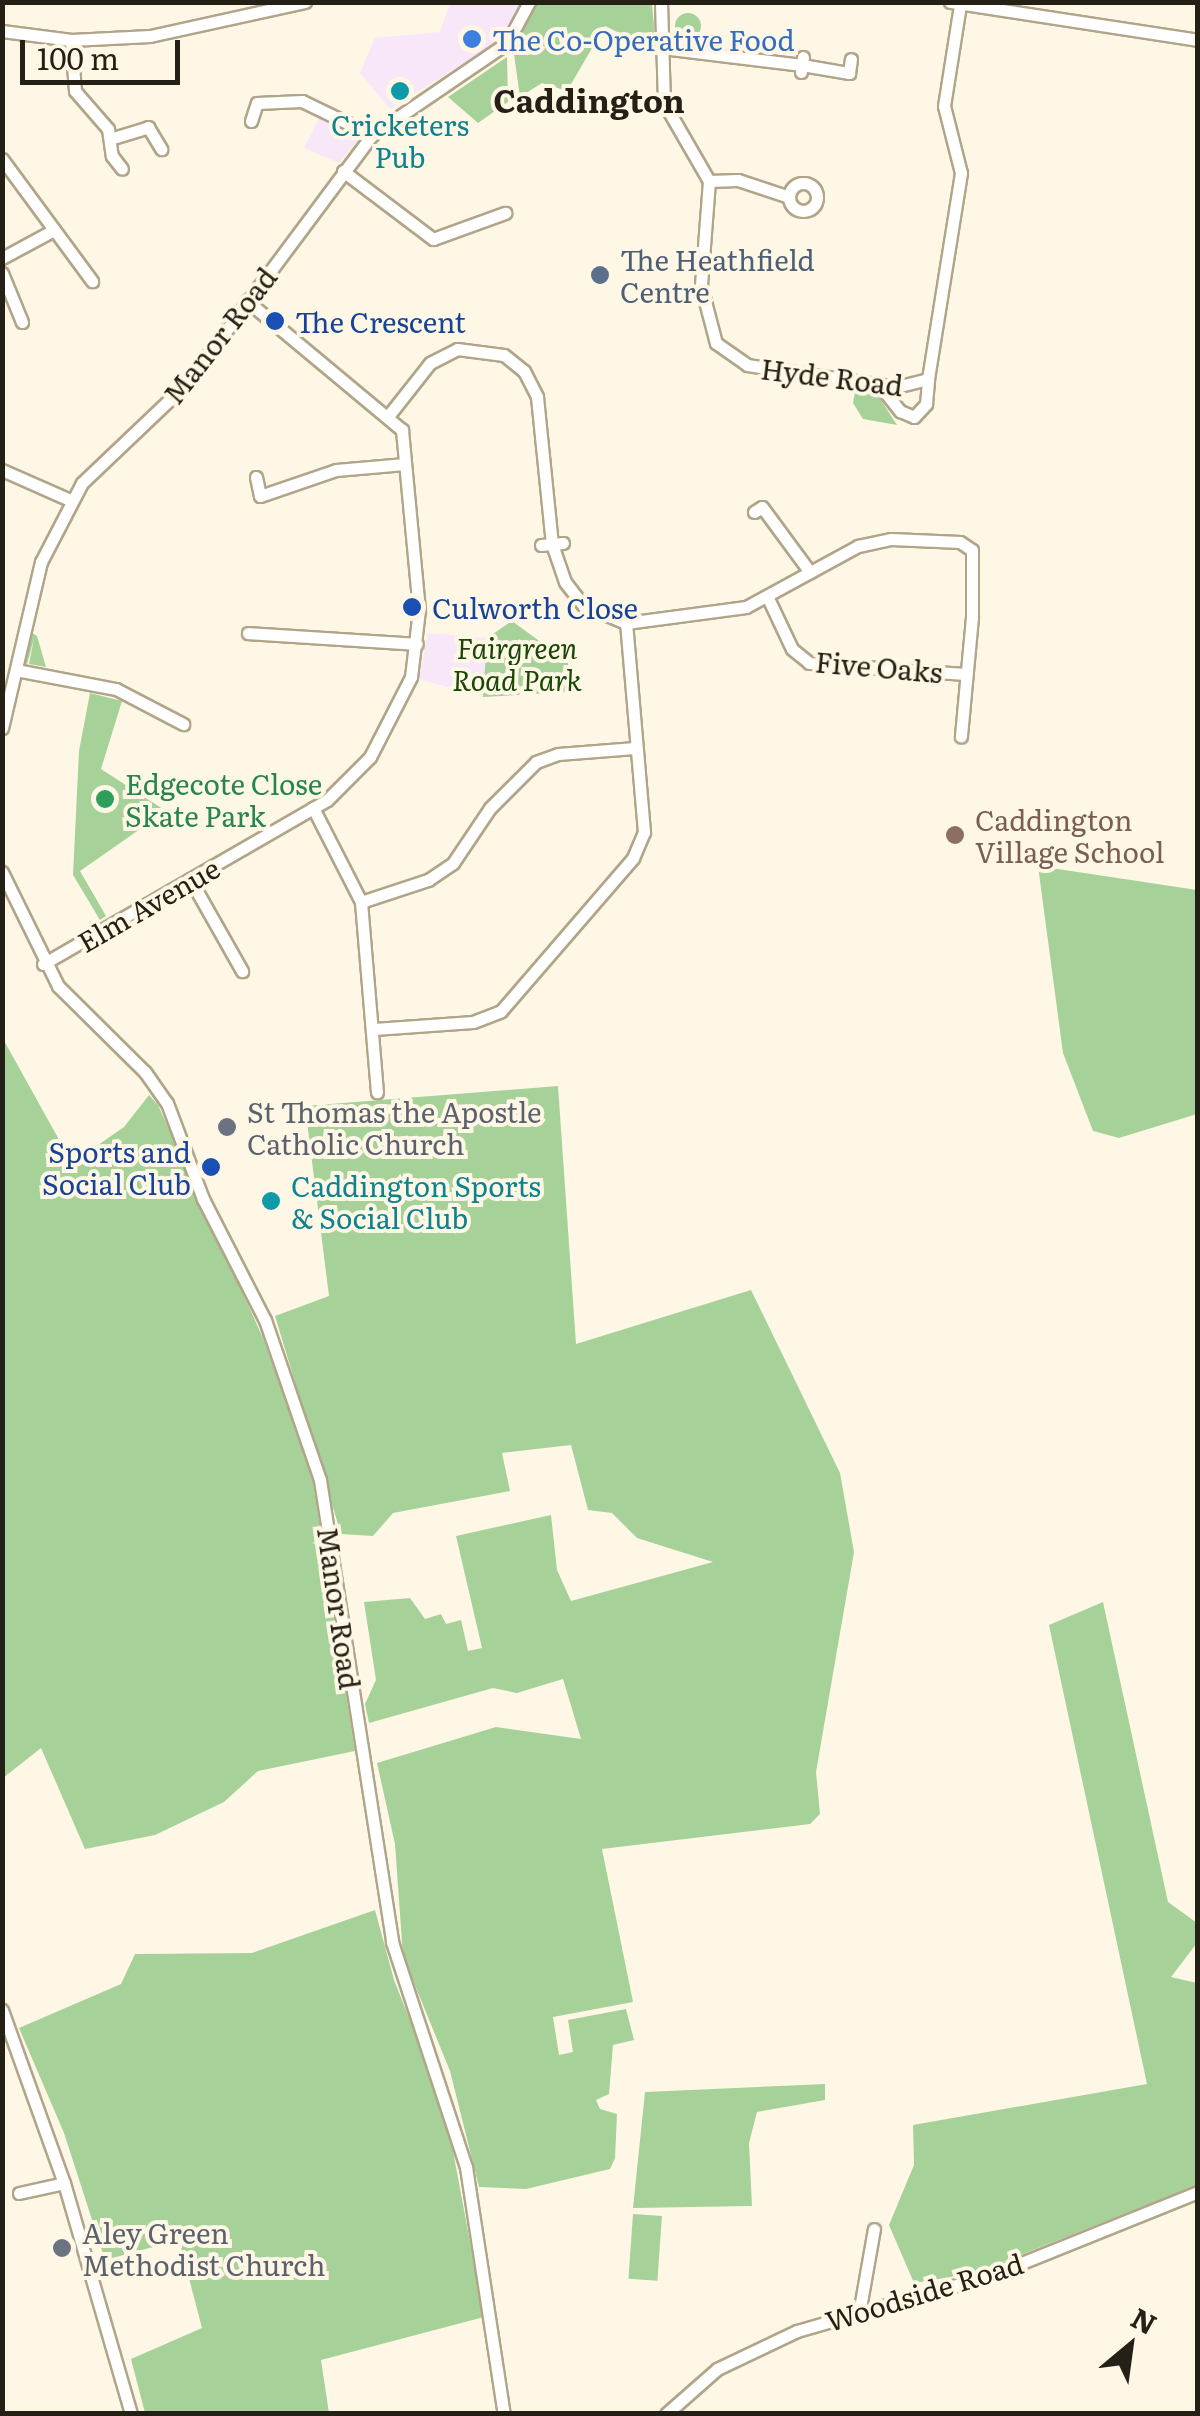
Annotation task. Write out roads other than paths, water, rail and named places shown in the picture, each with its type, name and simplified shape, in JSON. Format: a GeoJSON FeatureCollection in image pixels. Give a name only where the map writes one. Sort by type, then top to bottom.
{"type":"FeatureCollection","features":[{"type":"Feature","properties":{"kind":"street"},"geometry":{"type":"LineString","coordinates":[[2,32],[71,40],[198,30],[305,2]]}},
{"type":"Feature","properties":{"kind":"street","name":"Manor Road"},"geometry":{"type":"LineString","coordinates":[[2,728],[41,562],[70,500],[107,453],[187,383],[372,135],[507,43],[529,2]]}},
{"type":"Feature","properties":{"kind":"street"},"geometry":{"type":"LineString","coordinates":[[661,2],[664,103],[709,181],[738,180],[789,197]]}},
{"type":"Feature","properties":{"kind":"street"},"geometry":{"type":"LineString","coordinates":[[955,4],[1198,40]]}},
{"type":"Feature","properties":{"kind":"street","name":"Hyde Road"},"geometry":{"type":"LineString","coordinates":[[709,181],[701,286],[721,350],[747,365],[917,386],[928,379],[961,173],[944,106],[955,4]]}},
{"type":"Feature","properties":{"kind":"street"},"geometry":{"type":"LineString","coordinates":[[71,40],[75,92],[113,138]]}},
{"type":"Feature","properties":{"kind":"street"},"geometry":{"type":"LineString","coordinates":[[662,48],[849,72]]}},
{"type":"Feature","properties":{"kind":"street"},"geometry":{"type":"LineString","coordinates":[[252,122],[257,104],[302,101],[372,135]]}},
{"type":"Feature","properties":{"kind":"street"},"geometry":{"type":"LineString","coordinates":[[113,138],[148,127],[161,150]]}},
{"type":"Feature","properties":{"kind":"street"},"geometry":{"type":"LineString","coordinates":[[113,138],[106,159],[122,169]]}},
{"type":"Feature","properties":{"kind":"street"},"geometry":{"type":"LineString","coordinates":[[2,159],[92,281]]}},
{"type":"Feature","properties":{"kind":"street"},"geometry":{"type":"LineString","coordinates":[[343,171],[424,236],[447,239],[505,213]]}},
{"type":"Feature","properties":{"kind":"street"},"geometry":{"type":"LineString","coordinates":[[475,210],[482,224]]}},
{"type":"Feature","properties":{"kind":"street"},"geometry":{"type":"LineString","coordinates":[[2,258],[52,231]]}},
{"type":"Feature","properties":{"kind":"street"},"geometry":{"type":"LineString","coordinates":[[2,273],[22,322]]}},
{"type":"Feature","properties":{"kind":"street"},"geometry":{"type":"LineString","coordinates":[[247,302],[389,415],[430,363],[457,349],[504,355],[524,371],[537,397],[552,544],[564,582],[583,605],[626,624],[644,832],[633,858],[526,988],[501,1011],[473,1022],[374,1029]]}},
{"type":"Feature","properties":{"kind":"street"},"geometry":{"type":"LineString","coordinates":[[877,382],[900,411],[914,418],[926,404],[928,379]]}},
{"type":"Feature","properties":{"kind":"street","name":"Elm Avenue"},"geometry":{"type":"LineString","coordinates":[[44,964],[314,808],[356,774],[383,738],[404,698],[417,644],[402,430],[389,415]]}},
{"type":"Feature","properties":{"kind":"street"},"geometry":{"type":"LineString","coordinates":[[256,476],[260,496],[336,470],[405,464]]}},
{"type":"Feature","properties":{"kind":"street"},"geometry":{"type":"LineString","coordinates":[[2,470],[70,500]]}},
{"type":"Feature","properties":{"kind":"street"},"geometry":{"type":"LineString","coordinates":[[762,508],[810,572]]}},
{"type":"Feature","properties":{"kind":"street","name":"Five Oaks"},"geometry":{"type":"LineString","coordinates":[[626,624],[713,615],[768,598],[858,546],[890,539],[977,546],[961,736]]}},
{"type":"Feature","properties":{"kind":"street","name":"Five Oaks"},"geometry":{"type":"LineString","coordinates":[[768,598],[792,649],[809,663],[967,674]]}},
{"type":"Feature","properties":{"kind":"street"},"geometry":{"type":"LineString","coordinates":[[248,634],[417,644]]}},
{"type":"Feature","properties":{"kind":"street"},"geometry":{"type":"LineString","coordinates":[[16,670],[116,689],[182,724]]}},
{"type":"Feature","properties":{"kind":"street"},"geometry":{"type":"LineString","coordinates":[[361,902],[428,880],[452,863],[490,808],[536,762],[558,754],[635,748]]}},
{"type":"Feature","properties":{"kind":"street"},"geometry":{"type":"LineString","coordinates":[[314,808],[361,902],[376,1092]]}},
{"type":"Feature","properties":{"kind":"street","name":"Manor Road"},"geometry":{"type":"LineString","coordinates":[[2,872],[44,964],[76,1009],[145,1072],[166,1103],[204,1199],[265,1320],[320,1480],[392,1942],[466,2166],[504,2414]]}},
{"type":"Feature","properties":{"kind":"street"},"geometry":{"type":"LineString","coordinates":[[190,879],[242,971]]}},
{"type":"Feature","properties":{"kind":"street"},"geometry":{"type":"LineString","coordinates":[[2,2010],[64,2183],[131,2414]]}},
{"type":"Feature","properties":{"kind":"street"},"geometry":{"type":"LineString","coordinates":[[19,2194],[64,2183]]}},
{"type":"Feature","properties":{"kind":"street","name":"Woodside Road"},"geometry":{"type":"LineString","coordinates":[[666,2414],[718,2368],[860,2308],[994,2274],[1198,2192]]}},
{"type":"Feature","properties":{"kind":"street"},"geometry":{"type":"LineString","coordinates":[[860,2308],[874,2229]]}},
{"type":"Feature","properties":{"kind":"place","name":"The Co-Operative Food"},"geometry":{"type":"Point","coordinates":[472,39]}},
{"type":"Feature","properties":{"kind":"place","name":"Cricketers Pub"},"geometry":{"type":"Point","coordinates":[400,91]}},
{"type":"Feature","properties":{"kind":"place","name":"The Heathfield Centre"},"geometry":{"type":"Point","coordinates":[600,275]}},
{"type":"Feature","properties":{"kind":"place","name":"The Crescent"},"geometry":{"type":"Point","coordinates":[275,321]}},
{"type":"Feature","properties":{"kind":"place","name":"Culworth Close"},"geometry":{"type":"Point","coordinates":[412,607]}},
{"type":"Feature","properties":{"kind":"place","name":"Edgecote Close Skate Park"},"geometry":{"type":"Point","coordinates":[105,799]}},
{"type":"Feature","properties":{"kind":"place","name":"Caddington Village School"},"geometry":{"type":"Point","coordinates":[955,835]}},
{"type":"Feature","properties":{"kind":"place","name":"St Thomas the Apostle Catholic Church"},"geometry":{"type":"Point","coordinates":[227,1127]}},
{"type":"Feature","properties":{"kind":"place","name":"Sports and Social Club"},"geometry":{"type":"Point","coordinates":[211,1167]}},
{"type":"Feature","properties":{"kind":"place","name":"Caddington Sports & Social Club"},"geometry":{"type":"Point","coordinates":[271,1201]}},
{"type":"Feature","properties":{"kind":"place","name":"Aley Green Methodist Church"},"geometry":{"type":"Point","coordinates":[62,2248]}},
{"type":"Feature","properties":{"kind":"district","name":"Caddington"},"geometry":{"type":"Point","coordinates":[589,99]}},
{"type":"Feature","properties":{"kind":"park label","name":"Fairgreen Road Park"},"geometry":{"type":"Point","coordinates":[517,663]}}]}
